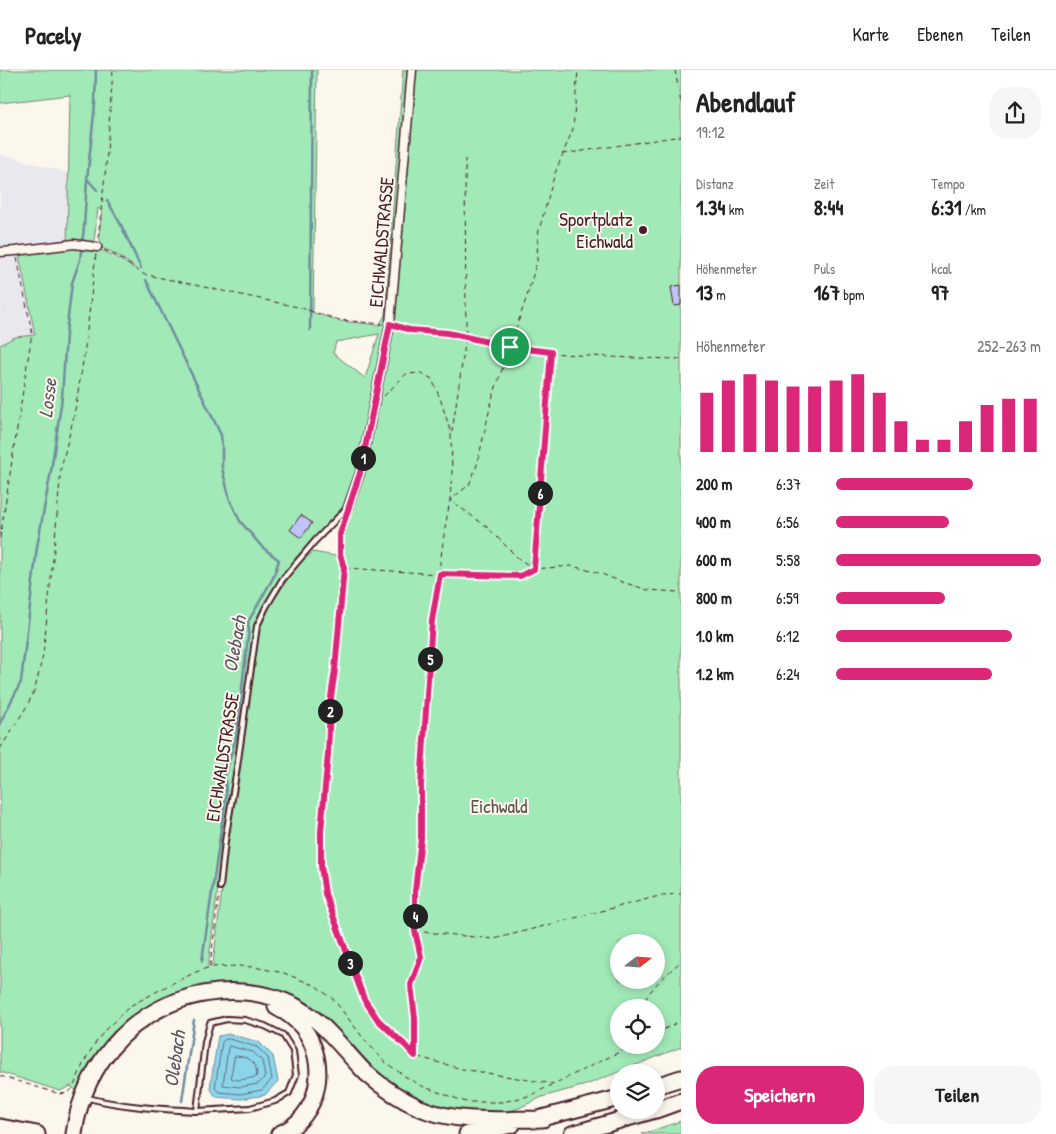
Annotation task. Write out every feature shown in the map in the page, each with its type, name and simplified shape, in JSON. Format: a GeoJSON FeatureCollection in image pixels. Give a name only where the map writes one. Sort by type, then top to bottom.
{"type":"FeatureCollection","features":[{"type":"Feature","properties":{"kind":"highway"},"geometry":{"type":"LineString","coordinates":[[74,1134],[82,1097],[93,1073],[108,1050],[127,1031],[149,1015],[173,1003],[199,995],[226,992],[266,995],[295,1006],[323,1026],[378,1083],[393,1094],[421,1108],[459,1118],[543,1119]]}},
{"type":"Feature","properties":{"kind":"highway"},"geometry":{"type":"LineString","coordinates":[[80,1134],[88,1098],[98,1076],[113,1054],[131,1035],[152,1020],[175,1008],[200,1001],[226,998],[252,1000],[277,1007],[303,1027],[314,1046],[317,1058],[318,1080],[312,1102],[300,1120],[279,1134]]}},
{"type":"Feature","properties":{"kind":"highway"},"geometry":{"type":"LineString","coordinates":[[665,1083],[681,1078]]}},
{"type":"Feature","properties":{"kind":"highway"},"geometry":{"type":"LineString","coordinates":[[467,1134],[543,1119],[610,1100]]}},
{"type":"Feature","properties":{"kind":"highway"},"geometry":{"type":"LineString","coordinates":[[665,1107],[681,1102]]}},
{"type":"Feature","properties":{"kind":"highway"},"geometry":{"type":"LineString","coordinates":[[572,1134],[624,1119]]}},
{"type":"Feature","properties":{"kind":"highway"},"geometry":{"type":"LineString","coordinates":[[0,1127],[37,1134]]}},
{"type":"Feature","properties":{"kind":"street","name":"EICHWALDSTRASSE"},"geometry":{"type":"LineString","coordinates":[[348,507],[360,473],[390,324],[412,70]]}},
{"type":"Feature","properties":{"kind":"street"},"geometry":{"type":"LineString","coordinates":[[0,252],[16,252],[74,244],[96,247]]}},
{"type":"Feature","properties":{"kind":"lane","name":"EICHWALDSTRASSE"},"geometry":{"type":"LineString","coordinates":[[220,887],[225,841],[258,626],[266,607],[282,580],[315,541],[348,507]]}},
{"type":"Feature","properties":{"kind":"lane"},"geometry":{"type":"LineString","coordinates":[[88,1098],[106,1103],[197,1111],[250,1108],[275,1101],[289,1093],[296,1075],[292,1051],[283,1035],[265,1026],[245,1020],[227,1019],[210,1023],[205,1042],[197,1111]]}},
{"type":"Feature","properties":{"kind":"path"},"geometry":{"type":"LineString","coordinates":[[0,749],[27,706],[35,689],[43,655],[56,539],[61,468],[74,416],[84,356],[106,166],[113,70]]}},
{"type":"Feature","properties":{"kind":"path"},"geometry":{"type":"LineString","coordinates":[[450,500],[469,485],[477,465],[492,399],[537,261],[538,234],[555,173],[573,129],[578,70]]}},
{"type":"Feature","properties":{"kind":"path"},"geometry":{"type":"LineString","coordinates":[[675,70],[681,103]]}},
{"type":"Feature","properties":{"kind":"path"},"geometry":{"type":"LineString","coordinates":[[563,154],[681,136]]}},
{"type":"Feature","properties":{"kind":"path"},"geometry":{"type":"LineString","coordinates":[[415,1056],[415,1018],[411,985],[421,957],[415,931],[415,891],[421,838],[421,785],[432,620],[450,500],[452,472],[451,433],[466,337],[465,159]]}},
{"type":"Feature","properties":{"kind":"path"},"geometry":{"type":"LineString","coordinates":[[96,247],[115,255],[143,274],[313,311],[340,320],[390,324],[410,330],[448,333],[510,347],[584,356],[681,359]]}},
{"type":"Feature","properties":{"kind":"path"},"geometry":{"type":"LineString","coordinates":[[0,538],[32,334],[16,252]]}},
{"type":"Feature","properties":{"kind":"path"},"geometry":{"type":"LineString","coordinates":[[534,569],[551,352]]}},
{"type":"Feature","properties":{"kind":"path"},"geometry":{"type":"LineString","coordinates":[[375,400],[382,398],[406,374],[422,373],[432,378],[451,433]]}},
{"type":"Feature","properties":{"kind":"path"},"geometry":{"type":"LineString","coordinates":[[450,500],[487,527],[518,558],[534,569]]}},
{"type":"Feature","properties":{"kind":"path"},"geometry":{"type":"LineString","coordinates":[[348,507],[340,534],[340,554],[344,568],[330,704],[328,754],[321,831],[321,866],[325,894],[364,999],[378,1020],[415,1056],[462,1069],[554,1084]]}},
{"type":"Feature","properties":{"kind":"path"},"geometry":{"type":"LineString","coordinates":[[344,568],[440,574],[520,576],[534,569],[572,566],[648,590],[678,592],[681,590]]}},
{"type":"Feature","properties":{"kind":"path"},"geometry":{"type":"LineString","coordinates":[[210,967],[220,887]]}},
{"type":"Feature","properties":{"kind":"path"},"geometry":{"type":"LineString","coordinates":[[415,931],[494,939],[663,895],[681,894]]}},
{"type":"Feature","properties":{"kind":"path"},"geometry":{"type":"LineString","coordinates":[[645,999],[656,983],[681,961]]}},
{"type":"Feature","properties":{"kind":"path"},"geometry":{"type":"LineString","coordinates":[[0,1076],[60,1094],[68,1093],[73,1088],[84,1062],[94,1045],[111,1024],[130,1006],[175,982],[210,967],[254,967],[284,973],[316,986],[334,1000],[364,1039],[385,1062],[424,1087],[466,1102],[502,1102],[529,1096],[616,1054]]}},
{"type":"Feature","properties":{"kind":"path"},"geometry":{"type":"LineString","coordinates":[[665,1029],[681,1021]]}},
{"type":"Feature","properties":{"kind":"shaded area"},"geometry":{"type":"Polygon","coordinates":[[[0,154],[68,173],[67,248],[19,255],[35,335],[15,337],[0,345],[0,154]]]}},
{"type":"Feature","properties":{"kind":"green space","name":"Eichwald"},"geometry":{"type":"Polygon","coordinates":[[[0,70],[317,70],[313,310],[308,309],[308,311],[340,321],[380,325],[385,315],[403,70],[681,70],[681,1047],[665,1053],[665,999],[610,999],[610,1054],[664,1054],[638,1064],[610,1064],[610,1075],[586,1085],[542,1097],[504,1113],[452,1111],[412,1099],[265,991],[157,1007],[80,1094],[71,1086],[60,1091],[0,1072],[0,345],[15,337],[35,335],[19,255],[67,248],[70,95],[0,103],[0,70]],[[98,208],[94,242],[98,249],[115,256],[133,268],[133,266],[116,254],[102,248],[99,235],[102,211],[98,208]],[[379,334],[336,342],[333,353],[365,378],[379,334]],[[340,514],[298,555],[269,597],[256,625],[224,841],[208,966],[213,964],[224,872],[259,627],[269,607],[298,564],[313,552],[336,556],[340,514]]]}},
{"type":"Feature","properties":{"kind":"green space"},"geometry":{"type":"Polygon","coordinates":[[[681,1121],[681,1134],[642,1134],[681,1121]]]}},
{"type":"Feature","properties":{"kind":"water"},"geometry":{"type":"Polygon","coordinates":[[[229,1034],[259,1042],[273,1056],[278,1081],[265,1095],[241,1099],[216,1097],[210,1088],[218,1036],[229,1034]]]}},
{"type":"Feature","properties":{"kind":"building"},"geometry":{"type":"Polygon","coordinates":[[[681,285],[681,305],[674,306],[671,287],[681,285]]]}},
{"type":"Feature","properties":{"kind":"building"},"geometry":{"type":"Polygon","coordinates":[[[301,515],[312,523],[301,538],[290,530],[301,515]]]}},
{"type":"Feature","properties":{"kind":"waterway","name":"Losse"},"geometry":{"type":"LineString","coordinates":[[0,723],[21,682],[37,547],[62,398],[66,334],[72,283],[80,260],[95,104],[96,70]]}},
{"type":"Feature","properties":{"kind":"waterway"},"geometry":{"type":"LineString","coordinates":[[310,330],[312,70]]}},
{"type":"Feature","properties":{"kind":"waterway","name":"Olebach"},"geometry":{"type":"LineString","coordinates":[[88,180],[97,190]]}},
{"type":"Feature","properties":{"kind":"waterway","name":"Olebach"},"geometry":{"type":"LineString","coordinates":[[107,200],[141,268]]}},
{"type":"Feature","properties":{"kind":"waterway","name":"Olebach"},"geometry":{"type":"LineString","coordinates":[[146,280],[221,435],[222,468],[230,500],[240,521],[262,547],[279,560],[273,578],[248,622],[249,629],[236,737],[225,776],[226,795],[202,961]]}},
{"type":"Feature","properties":{"kind":"waterway","name":"Olebach"},"geometry":{"type":"LineString","coordinates":[[182,1101],[194,1020]]}},
{"type":"Feature","properties":{"kind":"place","name":"Sportplatz Eichwald"},"geometry":{"type":"Point","coordinates":[643,230]}},
{"type":"Feature","properties":{"kind":"route"},"geometry":{"type":"LineString","coordinates":[[390,324],[410,330],[448,333],[510,347],[551,352],[534,569],[520,576],[440,574],[432,620],[421,785],[421,838],[415,891],[415,931],[421,957],[411,985],[415,1018],[415,1056],[378,1020],[364,999],[325,894],[321,866],[321,831],[328,754],[330,704],[344,568],[340,554],[340,534],[360,473],[390,324]]}}]}
